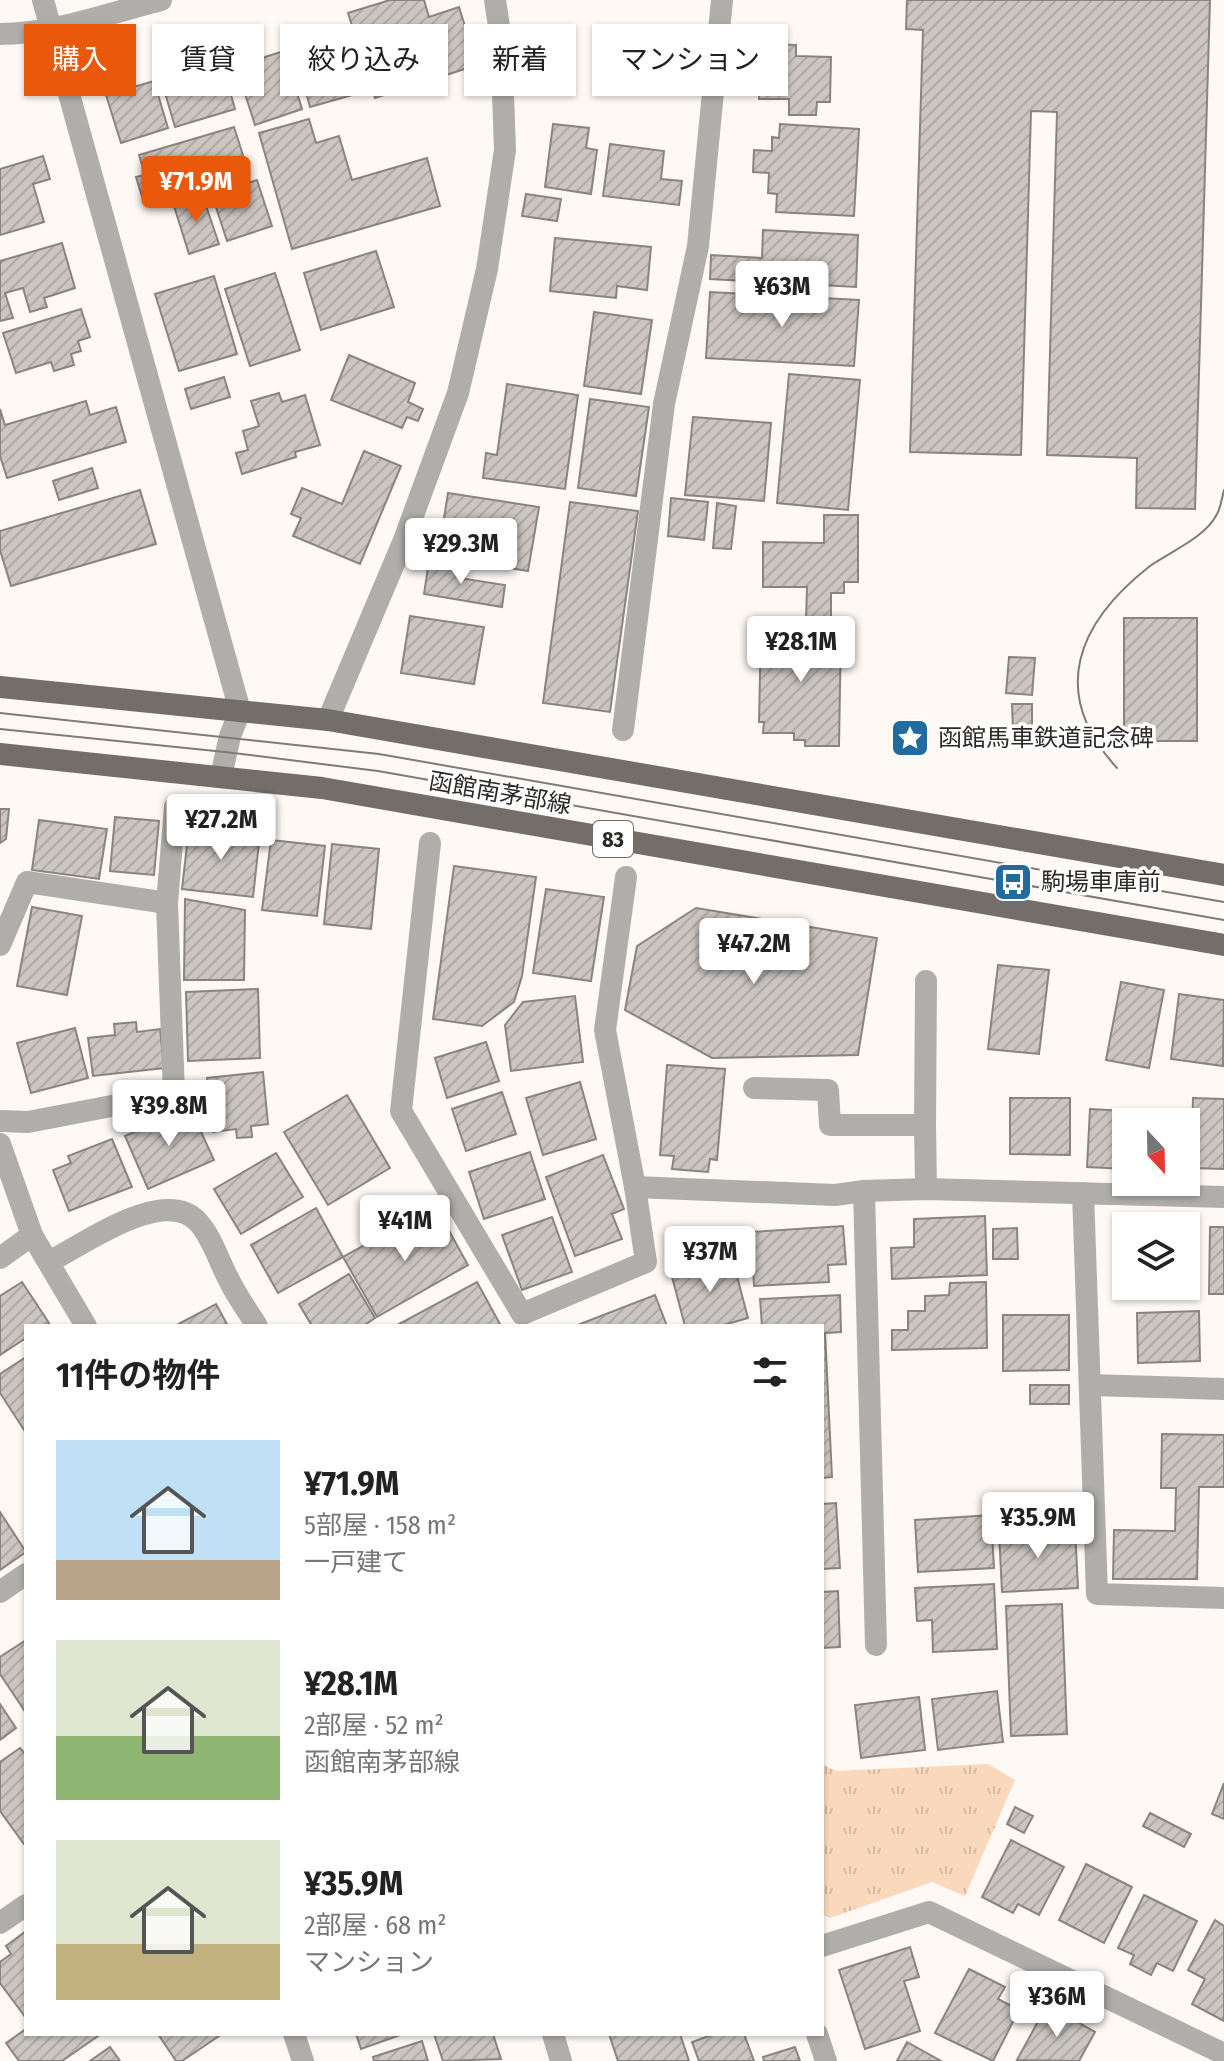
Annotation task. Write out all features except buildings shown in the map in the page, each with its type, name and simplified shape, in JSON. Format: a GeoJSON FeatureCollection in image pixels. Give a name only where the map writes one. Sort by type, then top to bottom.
{"type":"FeatureCollection","features":[{"type":"Feature","properties":{"kind":"main road","name":"函館南茅部線"},"geometry":{"type":"LineString","coordinates":[[0,687],[328,720],[1224,875]]}},
{"type":"Feature","properties":{"kind":"main road","name":"函館南茅部線"},"geometry":{"type":"LineString","coordinates":[[0,754],[322,788],[1224,945]]}},
{"type":"Feature","properties":{"kind":"street"},"geometry":{"type":"LineString","coordinates":[[43,0],[50,24]]}},
{"type":"Feature","properties":{"kind":"street"},"geometry":{"type":"LineString","coordinates":[[67,24],[161,0]]}},
{"type":"Feature","properties":{"kind":"street"},"geometry":{"type":"LineString","coordinates":[[328,720],[404,540],[462,377],[487,269],[505,150],[501,39],[495,0]]}},
{"type":"Feature","properties":{"kind":"street"},"geometry":{"type":"LineString","coordinates":[[623,730],[664,404],[698,246],[722,0]]}},
{"type":"Feature","properties":{"kind":"street"},"geometry":{"type":"LineString","coordinates":[[0,34],[24,33]]}},
{"type":"Feature","properties":{"kind":"street"},"geometry":{"type":"LineString","coordinates":[[70,96],[240,711],[230,736],[221,776]]}},
{"type":"Feature","properties":{"kind":"street"},"geometry":{"type":"LineString","coordinates":[[0,1131],[0,1119],[28,1122],[174,1094],[167,903],[175,807]]}},
{"type":"Feature","properties":{"kind":"street"},"geometry":{"type":"LineString","coordinates":[[430,843],[401,1111],[522,1314],[646,1262],[605,1030],[626,877]]}},
{"type":"Feature","properties":{"kind":"street"},"geometry":{"type":"LineString","coordinates":[[0,945],[27,882],[167,903]]}},
{"type":"Feature","properties":{"kind":"street"},"geometry":{"type":"LineString","coordinates":[[926,981],[926,1189]]}},
{"type":"Feature","properties":{"kind":"street"},"geometry":{"type":"LineString","coordinates":[[754,1088],[828,1090],[830,1125],[925,1125]]}},
{"type":"Feature","properties":{"kind":"street"},"geometry":{"type":"LineString","coordinates":[[0,1144],[32,1235],[85,1324]]}},
{"type":"Feature","properties":{"kind":"street"},"geometry":{"type":"LineString","coordinates":[[635,1187],[835,1195],[926,1189],[1224,1197]]}},
{"type":"Feature","properties":{"kind":"street"},"geometry":{"type":"LineString","coordinates":[[864,1191],[876,1645]]}},
{"type":"Feature","properties":{"kind":"street"},"geometry":{"type":"LineString","coordinates":[[1083,1193],[1097,1594],[1224,1598]]}},
{"type":"Feature","properties":{"kind":"street"},"geometry":{"type":"LineString","coordinates":[[49,1262],[149,1212],[170,1209],[188,1213],[201,1225],[229,1281],[256,1324]]}},
{"type":"Feature","properties":{"kind":"street"},"geometry":{"type":"LineString","coordinates":[[0,1258],[32,1235]]}},
{"type":"Feature","properties":{"kind":"street"},"geometry":{"type":"LineString","coordinates":[[1091,1385],[1224,1389]]}},
{"type":"Feature","properties":{"kind":"street"},"geometry":{"type":"LineString","coordinates":[[0,1592],[24,1575]]}},
{"type":"Feature","properties":{"kind":"street"},"geometry":{"type":"LineString","coordinates":[[0,1923],[24,1906]]}},
{"type":"Feature","properties":{"kind":"street"},"geometry":{"type":"LineString","coordinates":[[824,1945],[929,1912],[1224,2054]]}},
{"type":"Feature","properties":{"kind":"street"},"geometry":{"type":"LineString","coordinates":[[295,2036],[303,2061]]}},
{"type":"Feature","properties":{"kind":"street"},"geometry":{"type":"LineString","coordinates":[[554,2036],[561,2061]]}},
{"type":"Feature","properties":{"kind":"street"},"geometry":{"type":"LineString","coordinates":[[818,2036],[826,2061]]}},
{"type":"Feature","properties":{"kind":"green space"},"geometry":{"type":"Polygon","coordinates":[[[988,1764],[1015,1780],[965,1896],[932,1882],[830,1918],[824,1915],[824,1765],[836,1771],[988,1764]]]}},
{"type":"Feature","properties":{"kind":"tram line"},"geometry":{"type":"LineString","coordinates":[[1117,768],[1096,740],[1083,713],[1078,686],[1080,660],[1089,635],[1104,611],[1125,588],[1150,566],[1212,523],[1224,490]]}},
{"type":"Feature","properties":{"kind":"tram line"},"geometry":{"type":"LineString","coordinates":[[0,713],[379,754],[1224,902]]}},
{"type":"Feature","properties":{"kind":"tram line"},"geometry":{"type":"LineString","coordinates":[[0,729],[378,771],[1224,920]]}},
{"type":"Feature","properties":{"kind":"place","name":"函館馬車鉄道記念碑"},"geometry":{"type":"Point","coordinates":[910,738]}},
{"type":"Feature","properties":{"kind":"place","name":"駒場車庫前"},"geometry":{"type":"Point","coordinates":[1013,882]}}]}
